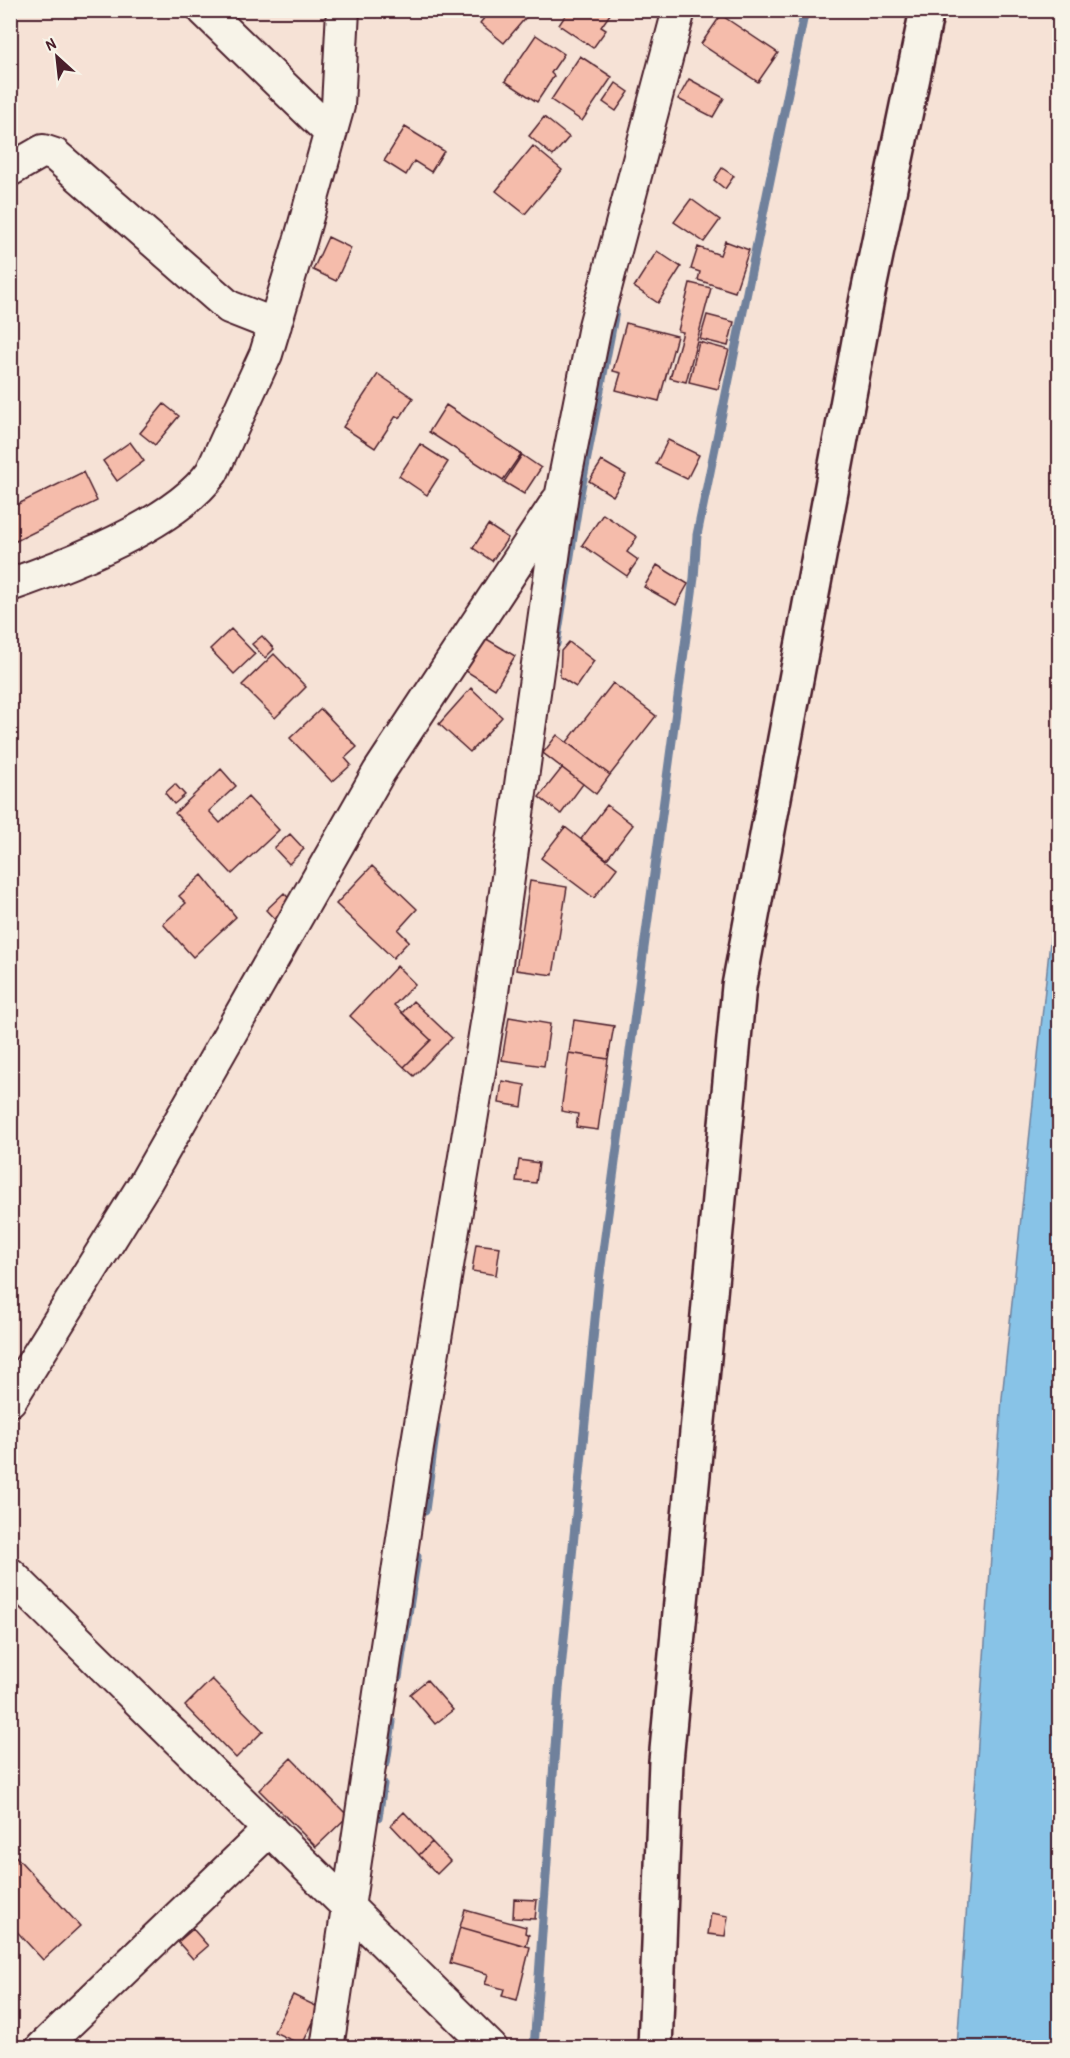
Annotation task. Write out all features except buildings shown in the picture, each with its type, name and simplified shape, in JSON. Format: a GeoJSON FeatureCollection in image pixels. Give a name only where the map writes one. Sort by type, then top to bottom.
{"type":"FeatureCollection","features":[{"type":"Feature","properties":{"kind":"street"},"geometry":{"type":"LineString","coordinates":[[204,10],[330,132]]}},
{"type":"Feature","properties":{"kind":"street"},"geometry":{"type":"LineString","coordinates":[[10,585],[90,554],[162,516],[203,485],[212,472],[266,354],[338,106],[343,10]]}},
{"type":"Feature","properties":{"kind":"street"},"geometry":{"type":"LineString","coordinates":[[327,2048],[413,1472],[491,999],[562,493],[595,326],[679,10]]}},
{"type":"Feature","properties":{"kind":"street"},"geometry":{"type":"LineString","coordinates":[[655,2048],[666,1761],[740,986],[867,298],[927,10]]}},
{"type":"Feature","properties":{"kind":"street"},"geometry":{"type":"LineString","coordinates":[[10,170],[43,151],[56,155],[229,307],[275,325]]}},
{"type":"Feature","properties":{"kind":"street"},"geometry":{"type":"LineString","coordinates":[[10,1400],[145,1183],[379,772],[562,493]]}},
{"type":"Feature","properties":{"kind":"street"},"geometry":{"type":"LineString","coordinates":[[10,1574],[491,2048]]}},
{"type":"Feature","properties":{"kind":"street"},"geometry":{"type":"LineString","coordinates":[[42,2048],[270,1829]]}},
{"type":"Feature","properties":{"kind":"water"},"geometry":{"type":"Polygon","coordinates":[[[1059,856],[1059,2047],[957,2047],[1002,1398],[1059,856]]]}},
{"type":"Feature","properties":{"kind":"waterway"},"geometry":{"type":"LineString","coordinates":[[534,2048],[559,1690],[598,1288],[694,578],[697,535],[805,10]]}},
{"type":"Feature","properties":{"kind":"waterway"},"geometry":{"type":"LineString","coordinates":[[556,644],[579,499],[615,312]]}},
{"type":"Feature","properties":{"kind":"waterway"},"geometry":{"type":"LineString","coordinates":[[425,1511],[436,1427]]}},
{"type":"Feature","properties":{"kind":"waterway"},"geometry":{"type":"LineString","coordinates":[[398,1678],[417,1556]]}},
{"type":"Feature","properties":{"kind":"waterway"},"geometry":{"type":"LineString","coordinates":[[386,1763],[392,1722]]}},
{"type":"Feature","properties":{"kind":"waterway"},"geometry":{"type":"LineString","coordinates":[[378,1818],[383,1784]]}}]}
